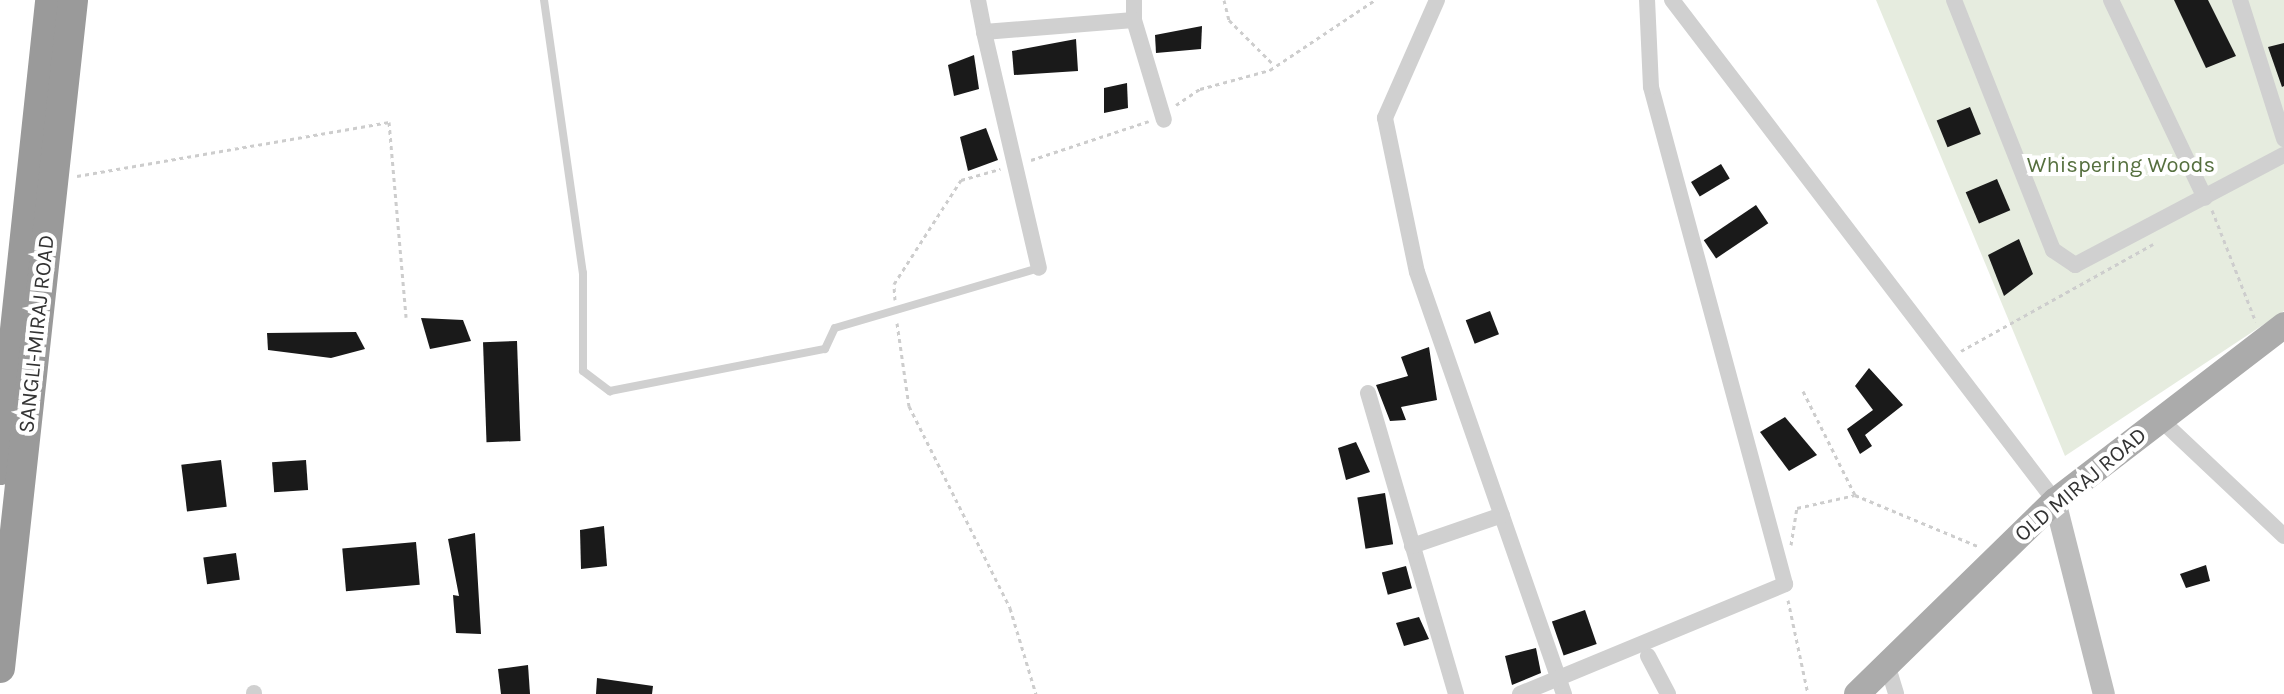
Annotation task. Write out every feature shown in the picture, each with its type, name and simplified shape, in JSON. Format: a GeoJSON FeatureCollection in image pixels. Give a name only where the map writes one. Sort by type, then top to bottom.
{"type":"FeatureCollection","features":[{"type":"Feature","properties":{"kind":"highway","name":"SANGLI-MIRAJ ROAD"},"geometry":{"type":"LineString","coordinates":[[0,470],[6,347],[50,0]]}},
{"type":"Feature","properties":{"kind":"highway","name":"SANGLI-MIRAJ ROAD"},"geometry":{"type":"LineString","coordinates":[[0,668],[73,0]]}},
{"type":"Feature","properties":{"kind":"main road","name":"OLD MIRAJ ROAD"},"geometry":{"type":"LineString","coordinates":[[1857,694],[2055,501],[2284,325]]}},
{"type":"Feature","properties":{"kind":"street"},"geometry":{"type":"LineString","coordinates":[[978,0],[1039,268]]}},
{"type":"Feature","properties":{"kind":"street"},"geometry":{"type":"LineString","coordinates":[[1134,0],[1134,20],[1162,117]]}},
{"type":"Feature","properties":{"kind":"street"},"geometry":{"type":"LineString","coordinates":[[1437,0],[1385,118],[1417,272],[1562,688]]}},
{"type":"Feature","properties":{"kind":"street"},"geometry":{"type":"LineString","coordinates":[[1520,694],[1562,688],[1785,584],[1651,87],[1647,0]]}},
{"type":"Feature","properties":{"kind":"street"},"geometry":{"type":"LineString","coordinates":[[1672,0],[2055,501],[2104,694]]}},
{"type":"Feature","properties":{"kind":"street"},"geometry":{"type":"LineString","coordinates":[[1954,0],[2053,250],[2075,265],[2284,155]]}},
{"type":"Feature","properties":{"kind":"street"},"geometry":{"type":"LineString","coordinates":[[2111,0],[2205,198]]}},
{"type":"Feature","properties":{"kind":"street"},"geometry":{"type":"LineString","coordinates":[[2240,0],[2284,139]]}},
{"type":"Feature","properties":{"kind":"street"},"geometry":{"type":"LineString","coordinates":[[984,32],[1134,20]]}},
{"type":"Feature","properties":{"kind":"street"},"geometry":{"type":"LineString","coordinates":[[1368,393],[1456,694]]}},
{"type":"Feature","properties":{"kind":"street"},"geometry":{"type":"LineString","coordinates":[[2161,420],[2284,536]]}},
{"type":"Feature","properties":{"kind":"street"},"geometry":{"type":"LineString","coordinates":[[1412,546],[1502,515]]}},
{"type":"Feature","properties":{"kind":"street"},"geometry":{"type":"LineString","coordinates":[[1648,656],[1668,694]]}},
{"type":"Feature","properties":{"kind":"street"},"geometry":{"type":"LineString","coordinates":[[1887,664],[1896,694]]}},
{"type":"Feature","properties":{"kind":"lane"},"geometry":{"type":"LineString","coordinates":[[544,0],[583,273],[583,371],[610,391],[825,349],[835,328],[1039,268]]}},
{"type":"Feature","properties":{"kind":"path"},"geometry":{"type":"LineString","coordinates":[[1224,0],[1229,20],[1275,66]]}},
{"type":"Feature","properties":{"kind":"path"},"geometry":{"type":"LineString","coordinates":[[1036,694],[1010,608],[909,406],[894,284],[961,180],[1162,117],[1200,89],[1275,66],[1375,0]]}},
{"type":"Feature","properties":{"kind":"path"},"geometry":{"type":"LineString","coordinates":[[53,180],[389,122],[406,317]]}},
{"type":"Feature","properties":{"kind":"path"},"geometry":{"type":"LineString","coordinates":[[2198,219],[2224,204]]}},
{"type":"Feature","properties":{"kind":"path"},"geometry":{"type":"LineString","coordinates":[[1947,359],[2156,242]]}},
{"type":"Feature","properties":{"kind":"path"},"geometry":{"type":"LineString","coordinates":[[1803,391],[1855,495],[1976,539],[1990,564]]}},
{"type":"Feature","properties":{"kind":"green space","name":"Whispering Woods"},"geometry":{"type":"Polygon","coordinates":[[[1876,0],[2284,0],[2284,311],[2065,456],[1876,0]]]}},
{"type":"Feature","properties":{"kind":"building"},"geometry":{"type":"Polygon","coordinates":[[[2174,0],[2208,0],[2236,56],[2206,68],[2174,0]]]}},
{"type":"Feature","properties":{"kind":"building"},"geometry":{"type":"Polygon","coordinates":[[[1202,26],[1201,49],[1156,53],[1155,35],[1202,26]]]}},
{"type":"Feature","properties":{"kind":"building"},"geometry":{"type":"Polygon","coordinates":[[[1076,39],[1078,71],[1014,75],[1012,51],[1076,39]]]}},
{"type":"Feature","properties":{"kind":"building"},"geometry":{"type":"Polygon","coordinates":[[[2284,43],[2284,86],[2282,87],[2268,47],[2284,43]]]}},
{"type":"Feature","properties":{"kind":"building"},"geometry":{"type":"Polygon","coordinates":[[[974,55],[979,89],[954,96],[948,65],[974,55]]]}},
{"type":"Feature","properties":{"kind":"building"},"geometry":{"type":"Polygon","coordinates":[[[1127,83],[1128,108],[1104,113],[1104,88],[1127,83]]]}},
{"type":"Feature","properties":{"kind":"building"},"geometry":{"type":"Polygon","coordinates":[[[1970,107],[1981,134],[1947,147],[1937,120],[1970,107]]]}},
{"type":"Feature","properties":{"kind":"building"},"geometry":{"type":"Polygon","coordinates":[[[986,128],[998,160],[968,171],[960,137],[986,128]]]}},
{"type":"Feature","properties":{"kind":"building"},"geometry":{"type":"Polygon","coordinates":[[[1721,164],[1730,179],[1700,197],[1691,182],[1721,164]]]}},
{"type":"Feature","properties":{"kind":"building"},"geometry":{"type":"Polygon","coordinates":[[[1997,179],[2010,210],[1979,224],[1966,192],[1997,179]]]}},
{"type":"Feature","properties":{"kind":"building"},"geometry":{"type":"Polygon","coordinates":[[[1756,205],[1768,223],[1716,258],[1704,240],[1756,205]]]}},
{"type":"Feature","properties":{"kind":"building"},"geometry":{"type":"Polygon","coordinates":[[[2019,239],[2033,274],[2004,296],[1988,255],[2019,239]]]}},
{"type":"Feature","properties":{"kind":"building"},"geometry":{"type":"Polygon","coordinates":[[[1490,311],[1499,334],[1475,344],[1466,320],[1490,311]]]}},
{"type":"Feature","properties":{"kind":"building"},"geometry":{"type":"Polygon","coordinates":[[[421,318],[463,320],[471,341],[430,349],[421,318]]]}},
{"type":"Feature","properties":{"kind":"building"},"geometry":{"type":"Polygon","coordinates":[[[356,332],[365,349],[331,358],[268,350],[267,333],[356,332]]]}},
{"type":"Feature","properties":{"kind":"building"},"geometry":{"type":"Polygon","coordinates":[[[517,341],[520,441],[487,442],[483,342],[517,341]]]}},
{"type":"Feature","properties":{"kind":"building"},"geometry":{"type":"Polygon","coordinates":[[[1429,347],[1437,400],[1401,407],[1406,420],[1390,421],[1376,385],[1408,376],[1401,357],[1429,347]]]}},
{"type":"Feature","properties":{"kind":"building"},"geometry":{"type":"Polygon","coordinates":[[[1869,368],[1903,405],[1865,435],[1872,446],[1860,454],[1847,429],[1873,410],[1855,386],[1869,368]]]}},
{"type":"Feature","properties":{"kind":"building"},"geometry":{"type":"Polygon","coordinates":[[[1785,417],[1817,455],[1789,471],[1760,432],[1785,417]]]}},
{"type":"Feature","properties":{"kind":"building"},"geometry":{"type":"Polygon","coordinates":[[[1356,442],[1370,472],[1346,480],[1338,448],[1356,442]]]}},
{"type":"Feature","properties":{"kind":"building"},"geometry":{"type":"Polygon","coordinates":[[[221,460],[227,507],[187,512],[181,465],[221,460]]]}},
{"type":"Feature","properties":{"kind":"building"},"geometry":{"type":"Polygon","coordinates":[[[306,460],[308,490],[274,492],[272,462],[306,460]]]}},
{"type":"Feature","properties":{"kind":"building"},"geometry":{"type":"Polygon","coordinates":[[[1385,493],[1393,544],[1365,549],[1357,497],[1385,493]]]}},
{"type":"Feature","properties":{"kind":"building"},"geometry":{"type":"Polygon","coordinates":[[[604,526],[607,566],[581,569],[580,530],[604,526]]]}},
{"type":"Feature","properties":{"kind":"building"},"geometry":{"type":"Polygon","coordinates":[[[475,533],[481,634],[456,633],[453,595],[459,596],[448,539],[475,533]]]}},
{"type":"Feature","properties":{"kind":"building"},"geometry":{"type":"Polygon","coordinates":[[[416,542],[420,585],[346,591],[342,548],[416,542]]]}},
{"type":"Feature","properties":{"kind":"building"},"geometry":{"type":"Polygon","coordinates":[[[236,553],[240,580],[207,584],[203,558],[236,553]]]}},
{"type":"Feature","properties":{"kind":"building"},"geometry":{"type":"Polygon","coordinates":[[[2206,565],[2210,581],[2186,588],[2180,574],[2206,565]]]}},
{"type":"Feature","properties":{"kind":"building"},"geometry":{"type":"Polygon","coordinates":[[[1406,566],[1412,588],[1388,595],[1382,572],[1406,566]]]}},
{"type":"Feature","properties":{"kind":"building"},"geometry":{"type":"Polygon","coordinates":[[[1585,610],[1597,644],[1564,655],[1552,621],[1585,610]]]}},
{"type":"Feature","properties":{"kind":"building"},"geometry":{"type":"Polygon","coordinates":[[[1419,617],[1429,639],[1404,646],[1396,623],[1419,617]]]}},
{"type":"Feature","properties":{"kind":"building"},"geometry":{"type":"Polygon","coordinates":[[[1536,648],[1541,673],[1512,685],[1505,656],[1536,648]]]}},
{"type":"Feature","properties":{"kind":"building"},"geometry":{"type":"Polygon","coordinates":[[[528,665],[530,694],[501,694],[498,669],[528,665]]]}},
{"type":"Feature","properties":{"kind":"building"},"geometry":{"type":"Polygon","coordinates":[[[597,678],[653,686],[652,694],[596,694],[597,678]]]}}]}
